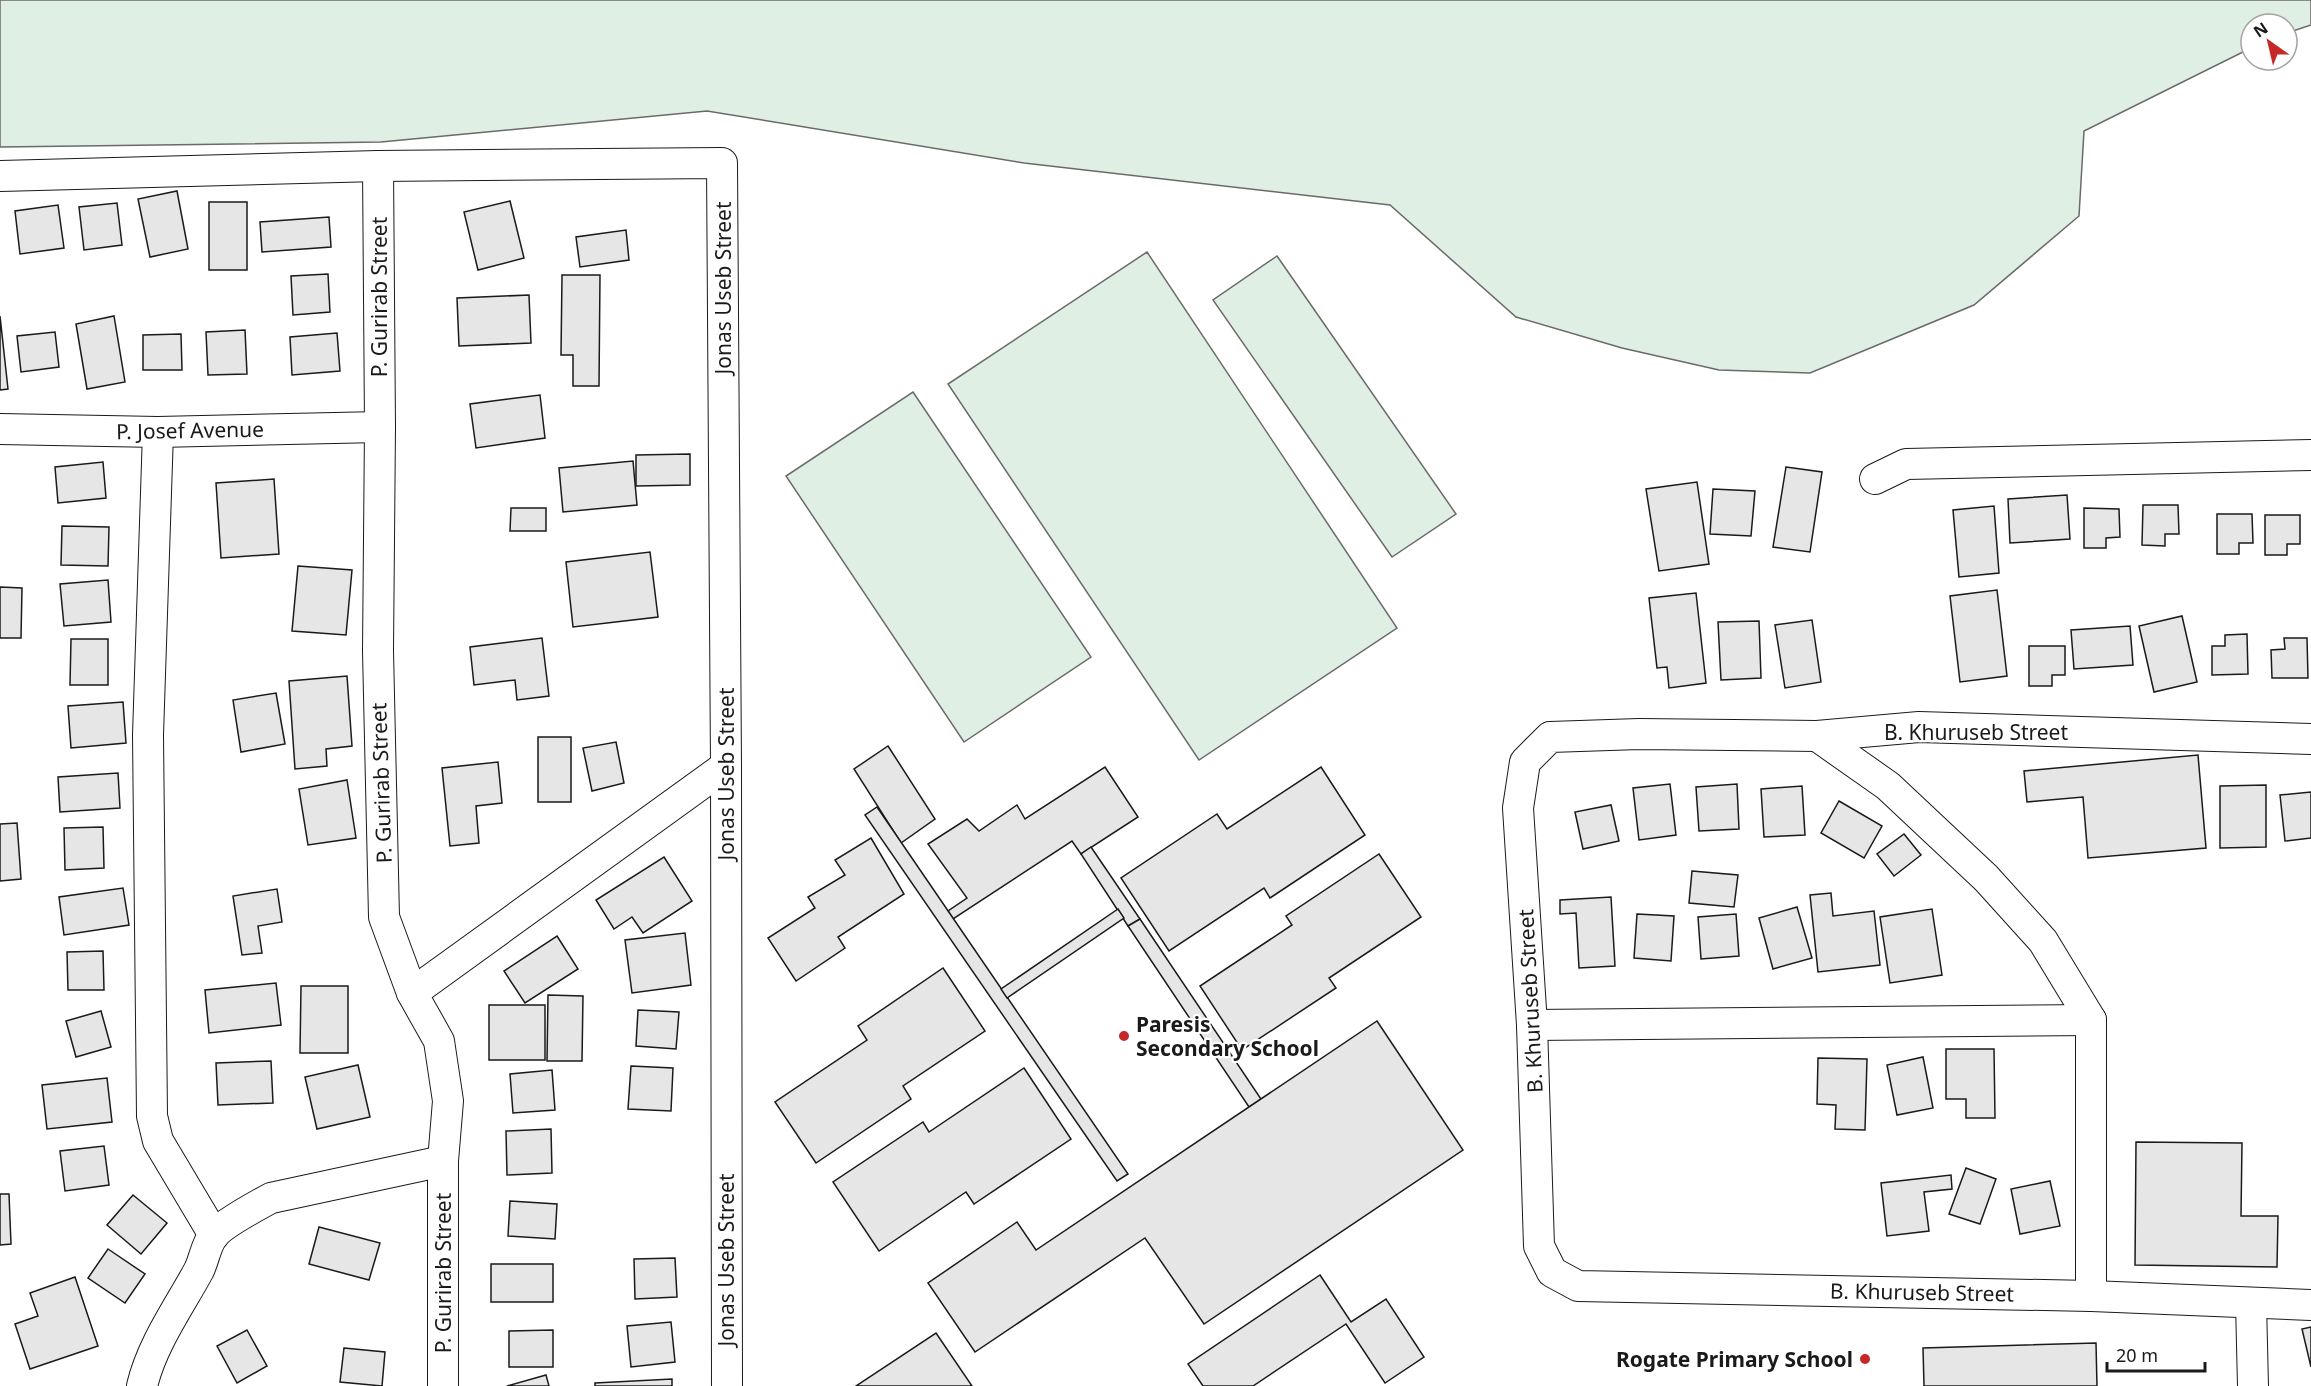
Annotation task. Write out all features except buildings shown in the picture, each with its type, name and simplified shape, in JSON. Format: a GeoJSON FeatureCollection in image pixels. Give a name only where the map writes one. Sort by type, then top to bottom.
{"type":"FeatureCollection","features":[{"type":"Feature","properties":{"kind":"street","name":"Jonas Useb Street"},"geometry":{"type":"LineString","coordinates":[[378,166],[722,163],[727,1386]]}},
{"type":"Feature","properties":{"kind":"street"},"geometry":{"type":"LineString","coordinates":[[0,176],[378,166]]}},
{"type":"Feature","properties":{"kind":"street","name":"P. Gurirab Street"},"geometry":{"type":"LineString","coordinates":[[378,166],[380,428],[378,651],[384,917],[412,993],[439,1041],[448,1101],[443,1161],[443,1386]]}},
{"type":"Feature","properties":{"kind":"street","name":"P. Josef Avenue"},"geometry":{"type":"LineString","coordinates":[[0,429],[158,432],[380,428]]}},
{"type":"Feature","properties":{"kind":"street"},"geometry":{"type":"LineString","coordinates":[[158,432],[148,735],[152,1116],[158,1141],[213,1235]]}},
{"type":"Feature","properties":{"kind":"street"},"geometry":{"type":"LineString","coordinates":[[1875,479],[1906,464],[2311,455]]}},
{"type":"Feature","properties":{"kind":"street","name":"B. Khuruseb Street"},"geometry":{"type":"LineString","coordinates":[[2311,739],[1919,727],[1818,736],[1639,734],[1550,737],[1525,762],[1518,808],[1532,1025],[1539,1246],[1552,1272],[1578,1286],[2091,1296],[2311,1305]]}},
{"type":"Feature","properties":{"kind":"street"},"geometry":{"type":"LineString","coordinates":[[1818,736],[1888,786],[1986,878],[2043,941],[2091,1020],[2091,1296]]}},
{"type":"Feature","properties":{"kind":"street"},"geometry":{"type":"LineString","coordinates":[[412,993],[726,766]]}},
{"type":"Feature","properties":{"kind":"street"},"geometry":{"type":"LineString","coordinates":[[1532,1025],[2091,1020]]}},
{"type":"Feature","properties":{"kind":"street"},"geometry":{"type":"LineString","coordinates":[[142,1386],[172,1316],[200,1268],[213,1235],[271,1198],[443,1161]]}},
{"type":"Feature","properties":{"kind":"street"},"geometry":{"type":"LineString","coordinates":[[2252,1303],[2253,1386]]}},
{"type":"Feature","properties":{"kind":"green space"},"geometry":{"type":"Polygon","coordinates":[[[0,0],[2311,0],[2311,25],[2299,29],[2299,12],[2239,12],[2239,54],[2084,131],[2079,216],[1974,305],[1810,373],[1719,370],[1622,348],[1516,317],[1390,205],[1024,163],[707,111],[381,142],[0,147],[0,0]]]}},
{"type":"Feature","properties":{"kind":"green space"},"geometry":{"type":"Polygon","coordinates":[[[1147,252],[1397,628],[1199,760],[948,384],[1147,252]]]}},
{"type":"Feature","properties":{"kind":"green space"},"geometry":{"type":"Polygon","coordinates":[[[1277,256],[1456,514],[1392,557],[1213,300],[1277,256]]]}},
{"type":"Feature","properties":{"kind":"green space"},"geometry":{"type":"Polygon","coordinates":[[[913,392],[1091,657],[964,742],[786,476],[913,392]]]}},
{"type":"Feature","properties":{"kind":"place","name":"Paresis Secondary School"},"geometry":{"type":"Point","coordinates":[1124,1036]}},
{"type":"Feature","properties":{"kind":"place","name":"Rogate Primary School"},"geometry":{"type":"Point","coordinates":[1865,1359]}}]}
